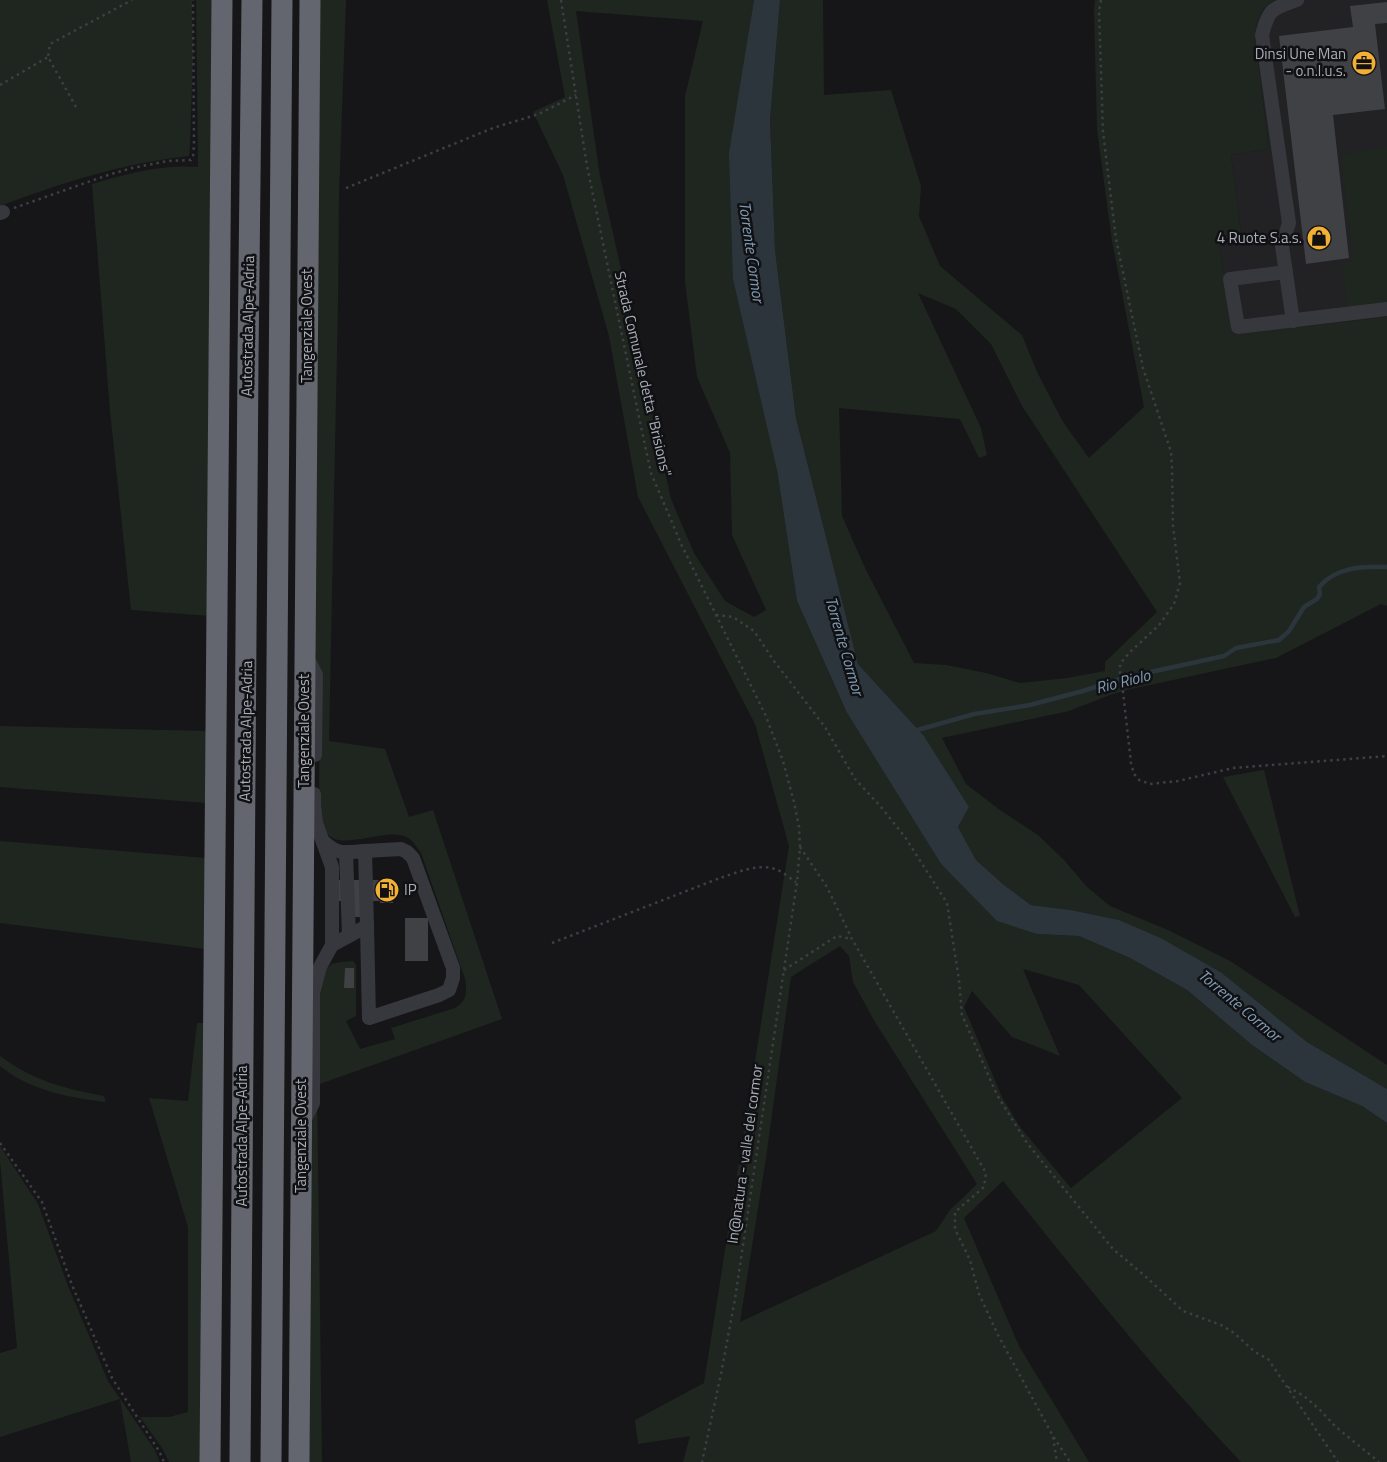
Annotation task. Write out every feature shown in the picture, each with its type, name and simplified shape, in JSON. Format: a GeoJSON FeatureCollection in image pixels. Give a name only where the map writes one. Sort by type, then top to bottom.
{"type":"FeatureCollection","features":[{"type":"Feature","properties":{"kind":"highway"},"geometry":{"type":"LineString","coordinates":[[210,1462],[222,0]]}},
{"type":"Feature","properties":{"kind":"highway","name":"Autostrada Alpe-Adria"},"geometry":{"type":"LineString","coordinates":[[240,1462],[252,0]]}},
{"type":"Feature","properties":{"kind":"highway","name":"Autostrada Alpe-Adria"},"geometry":{"type":"LineString","coordinates":[[271,1462],[282,0]]}},
{"type":"Feature","properties":{"kind":"highway","name":"Tangenziale Ovest"},"geometry":{"type":"LineString","coordinates":[[299,1462],[310,0]]}},
{"type":"Feature","properties":{"kind":"lane"},"geometry":{"type":"LineString","coordinates":[[1293,320],[1282,246],[1289,223],[1262,35],[1266,20],[1273,9],[1297,0]]}},
{"type":"Feature","properties":{"kind":"lane"},"geometry":{"type":"LineString","coordinates":[[1286,272],[1230,279],[1238,328],[1387,309]]}},
{"type":"Feature","properties":{"kind":"lane"},"geometry":{"type":"LineString","coordinates":[[301,1127],[312,1103],[313,992],[320,967],[332,945],[332,867],[316,823],[314,805],[316,675],[305,654]]}},
{"type":"Feature","properties":{"kind":"lane"},"geometry":{"type":"LineString","coordinates":[[323,841],[339,852],[401,849],[408,852],[413,858],[453,968],[453,978],[449,990],[370,1018],[365,851]]}},
{"type":"Feature","properties":{"kind":"lane"},"geometry":{"type":"LineString","coordinates":[[346,852],[349,936]]}},
{"type":"Feature","properties":{"kind":"lane"},"geometry":{"type":"LineString","coordinates":[[332,945],[367,926]]}},
{"type":"Feature","properties":{"kind":"path"},"geometry":{"type":"LineString","coordinates":[[76,107],[48,57],[50,44],[132,0]]}},
{"type":"Feature","properties":{"kind":"path"},"geometry":{"type":"LineString","coordinates":[[2,212],[116,172],[168,161],[191,160],[194,145],[193,0]]}},
{"type":"Feature","properties":{"kind":"path","name":"Strada Comunale detta \"Brisions\""},"geometry":{"type":"LineString","coordinates":[[561,0],[587,166],[652,473],[682,546],[765,714],[783,761],[794,802],[799,827],[800,847]]}},
{"type":"Feature","properties":{"kind":"path"},"geometry":{"type":"LineString","coordinates":[[1101,0],[1099,11],[1103,132],[1116,239],[1143,368],[1171,452],[1172,526],[1180,583],[1174,604],[1159,625],[1120,664],[1130,763],[1134,774],[1139,780],[1150,784],[1178,781],[1233,768],[1387,756]]}},
{"type":"Feature","properties":{"kind":"path"},"geometry":{"type":"LineString","coordinates":[[0,84],[48,57]]}},
{"type":"Feature","properties":{"kind":"path"},"geometry":{"type":"LineString","coordinates":[[346,188],[493,128],[539,114],[576,95]]}},
{"type":"Feature","properties":{"kind":"path"},"geometry":{"type":"LineString","coordinates":[[716,615],[733,617],[754,630],[774,661],[825,727],[855,779],[905,837],[948,902],[962,1015],[997,1095],[1027,1143],[1112,1249],[1183,1311],[1234,1332],[1255,1352],[1268,1359],[1338,1462]]}},
{"type":"Feature","properties":{"kind":"path"},"geometry":{"type":"LineString","coordinates":[[800,847],[827,887],[852,939],[986,1173],[984,1187],[955,1212],[955,1230],[970,1260],[979,1294],[998,1335],[1053,1436],[1070,1462]]}},
{"type":"Feature","properties":{"kind":"path","name":"In@natura - valle del cormor"},"geometry":{"type":"LineString","coordinates":[[702,1462],[735,1299],[797,882],[800,847]]}},
{"type":"Feature","properties":{"kind":"path"},"geometry":{"type":"LineString","coordinates":[[552,943],[720,878],[741,872],[762,867],[776,869],[797,882]]}},
{"type":"Feature","properties":{"kind":"path"},"geometry":{"type":"LineString","coordinates":[[784,970],[837,936],[852,939]]}},
{"type":"Feature","properties":{"kind":"path"},"geometry":{"type":"LineString","coordinates":[[0,1143],[42,1202],[72,1285],[112,1378],[159,1451],[164,1462]]}},
{"type":"Feature","properties":{"kind":"path"},"geometry":{"type":"LineString","coordinates":[[1287,1386],[1304,1396],[1336,1427],[1379,1462]]}},
{"type":"Feature","properties":{"kind":"path"},"geometry":{"type":"LineString","coordinates":[[1053,1436],[1057,1462]]}},
{"type":"Feature","properties":{"kind":"shaded area"},"geometry":{"type":"Polygon","coordinates":[[[0,0],[192,0],[193,55],[189,156],[165,159],[93,175],[46,189],[0,206],[0,0]]]}},
{"type":"Feature","properties":{"kind":"shaded area"},"geometry":{"type":"Polygon","coordinates":[[[196,0],[214,0],[210,616],[131,610],[110,411],[92,184],[157,168],[198,167],[196,0]]]}},
{"type":"Feature","properties":{"kind":"shaded area"},"geometry":{"type":"Polygon","coordinates":[[[319,0],[346,0],[339,195],[329,741],[385,749],[409,817],[433,810],[502,1019],[317,1085],[318,996],[325,970],[332,964],[353,961],[356,965],[356,1016],[346,1021],[360,1049],[395,1039],[391,1028],[455,1008],[462,1002],[466,992],[465,979],[421,853],[414,843],[408,838],[399,835],[352,840],[332,838],[324,829],[320,814],[320,677],[314,648],[319,0]]]}},
{"type":"Feature","properties":{"kind":"shaded area"},"geometry":{"type":"Polygon","coordinates":[[[547,0],[754,0],[749,33],[777,470],[797,601],[844,707],[941,864],[997,920],[1037,934],[1079,936],[1130,958],[1187,990],[1252,1045],[1305,1082],[1362,1106],[1387,1123],[1387,1462],[1241,1462],[1149,1359],[1003,1181],[964,1218],[1019,1346],[1089,1462],[683,1462],[690,1436],[638,1444],[635,1420],[704,1383],[789,846],[755,724],[638,497],[609,336],[563,175],[533,112],[565,97],[547,0]],[[576,11],[600,176],[671,499],[694,553],[725,601],[754,617],[766,610],[732,535],[730,453],[697,377],[685,282],[685,96],[703,21],[576,11]],[[840,946],[791,977],[766,1158],[740,1322],[936,1231],[950,1210],[977,1184],[875,1022],[853,982],[849,956],[840,946]],[[1023,969],[1060,1056],[1012,1037],[972,991],[964,1007],[1002,1097],[1020,1127],[1071,1188],[1182,1098],[1079,985],[1023,969]]]}},
{"type":"Feature","properties":{"kind":"shaded area"},"geometry":{"type":"Polygon","coordinates":[[[780,0],[823,0],[824,95],[891,90],[921,186],[919,216],[940,266],[1022,335],[1037,372],[1063,422],[1089,458],[1144,407],[1112,241],[1097,130],[1095,0],[1276,0],[1262,11],[1255,36],[1269,149],[1231,155],[1242,241],[1219,244],[1234,335],[1387,317],[1387,606],[1381,604],[1276,658],[1131,689],[1069,711],[942,738],[966,784],[1000,810],[1038,835],[1064,860],[1087,887],[1110,906],[1168,930],[1230,961],[1387,1065],[1387,1089],[1307,1042],[1222,973],[1161,938],[1119,920],[1071,910],[1031,905],[1004,885],[976,860],[958,827],[969,807],[924,736],[858,664],[796,418],[775,250],[770,120],[780,0]],[[918,293],[981,428],[987,455],[979,458],[960,419],[839,408],[842,516],[866,570],[914,663],[946,665],[986,673],[1020,683],[1067,678],[1105,671],[1105,662],[1157,612],[1022,406],[991,344],[956,309],[918,293]]]}},
{"type":"Feature","properties":{"kind":"shaded area"},"geometry":{"type":"Polygon","coordinates":[[[1276,0],[1387,0],[1387,317],[1234,336],[1219,244],[1242,241],[1231,155],[1269,149],[1255,36],[1257,18],[1267,5],[1276,0]]]}},
{"type":"Feature","properties":{"kind":"shaded area"},"geometry":{"type":"Polygon","coordinates":[[[1387,146],[1387,302],[1347,307],[1342,262],[1353,261],[1341,155],[1387,146]]]}},
{"type":"Feature","properties":{"kind":"shaded area"},"geometry":{"type":"Polygon","coordinates":[[[0,726],[207,731],[206,803],[0,787],[0,726]]]}},
{"type":"Feature","properties":{"kind":"shaded area"},"geometry":{"type":"Polygon","coordinates":[[[1264,770],[1300,916],[1295,917],[1223,777],[1264,770]]]}},
{"type":"Feature","properties":{"kind":"shaded area"},"geometry":{"type":"Polygon","coordinates":[[[0,841],[206,858],[205,949],[0,923],[0,841]]]}},
{"type":"Feature","properties":{"kind":"shaded area"},"geometry":{"type":"Polygon","coordinates":[[[197,1023],[204,1023],[202,1462],[169,1462],[162,1448],[140,1417],[169,1417],[188,1412],[188,1227],[149,1098],[188,1101],[197,1023]]]}},
{"type":"Feature","properties":{"kind":"shaded area"},"geometry":{"type":"Polygon","coordinates":[[[0,1056],[37,1078],[75,1090],[104,1096],[106,1102],[50,1092],[37,1087],[11,1074],[0,1066],[0,1056]]]}},
{"type":"Feature","properties":{"kind":"shaded area"},"geometry":{"type":"Polygon","coordinates":[[[317,1091],[322,1462],[307,1462],[309,1138],[317,1100],[317,1091]]]}},
{"type":"Feature","properties":{"kind":"shaded area"},"geometry":{"type":"Polygon","coordinates":[[[0,1146],[38,1204],[68,1286],[108,1381],[155,1450],[160,1462],[131,1462],[120,1399],[0,1437],[0,1353],[17,1348],[0,1146]]]}},
{"type":"Feature","properties":{"kind":"water","name":"Torrente Cormor"},"geometry":{"type":"Polygon","coordinates":[[[754,0],[780,0],[770,120],[775,250],[796,418],[858,664],[924,736],[969,807],[958,827],[976,860],[1004,885],[1031,905],[1071,910],[1119,920],[1161,938],[1222,973],[1307,1042],[1387,1089],[1387,1123],[1362,1106],[1305,1082],[1252,1045],[1187,990],[1130,958],[1079,936],[1037,934],[997,921],[941,864],[846,711],[797,601],[777,470],[733,279],[729,153],[754,0]]]}},
{"type":"Feature","properties":{"kind":"building"},"geometry":{"type":"Polygon","coordinates":[[[1387,2],[1387,23],[1375,24],[1385,109],[1333,115],[1349,258],[1306,264],[1279,36],[1353,27],[1350,6],[1387,2]]]}},
{"type":"Feature","properties":{"kind":"building"},"geometry":{"type":"Polygon","coordinates":[[[327,880],[393,880],[393,903],[362,901],[362,917],[345,917],[344,901],[327,901],[327,880]]]}},
{"type":"Feature","properties":{"kind":"building"},"geometry":{"type":"Polygon","coordinates":[[[405,918],[428,918],[428,961],[405,961],[405,918]]]}},
{"type":"Feature","properties":{"kind":"building"},"geometry":{"type":"Polygon","coordinates":[[[345,968],[354,968],[354,988],[344,988],[345,968]]]}},
{"type":"Feature","properties":{"kind":"waterway","name":"Rio Riolo"},"geometry":{"type":"LineString","coordinates":[[914,731],[974,714],[1030,705],[1123,678],[1224,656],[1236,648],[1279,640],[1289,631],[1304,607],[1317,599],[1320,594],[1319,587],[1333,575],[1350,569],[1387,567]]}},
{"type":"Feature","properties":{"kind":"place","name":"Dinsi Une Man - o.n.l.u.s."},"geometry":{"type":"Point","coordinates":[1364,63]}},
{"type":"Feature","properties":{"kind":"place","name":"4 Ruote S.a.s."},"geometry":{"type":"Point","coordinates":[1319,238]}},
{"type":"Feature","properties":{"kind":"place","name":"IP"},"geometry":{"type":"Point","coordinates":[387,890]}}]}
